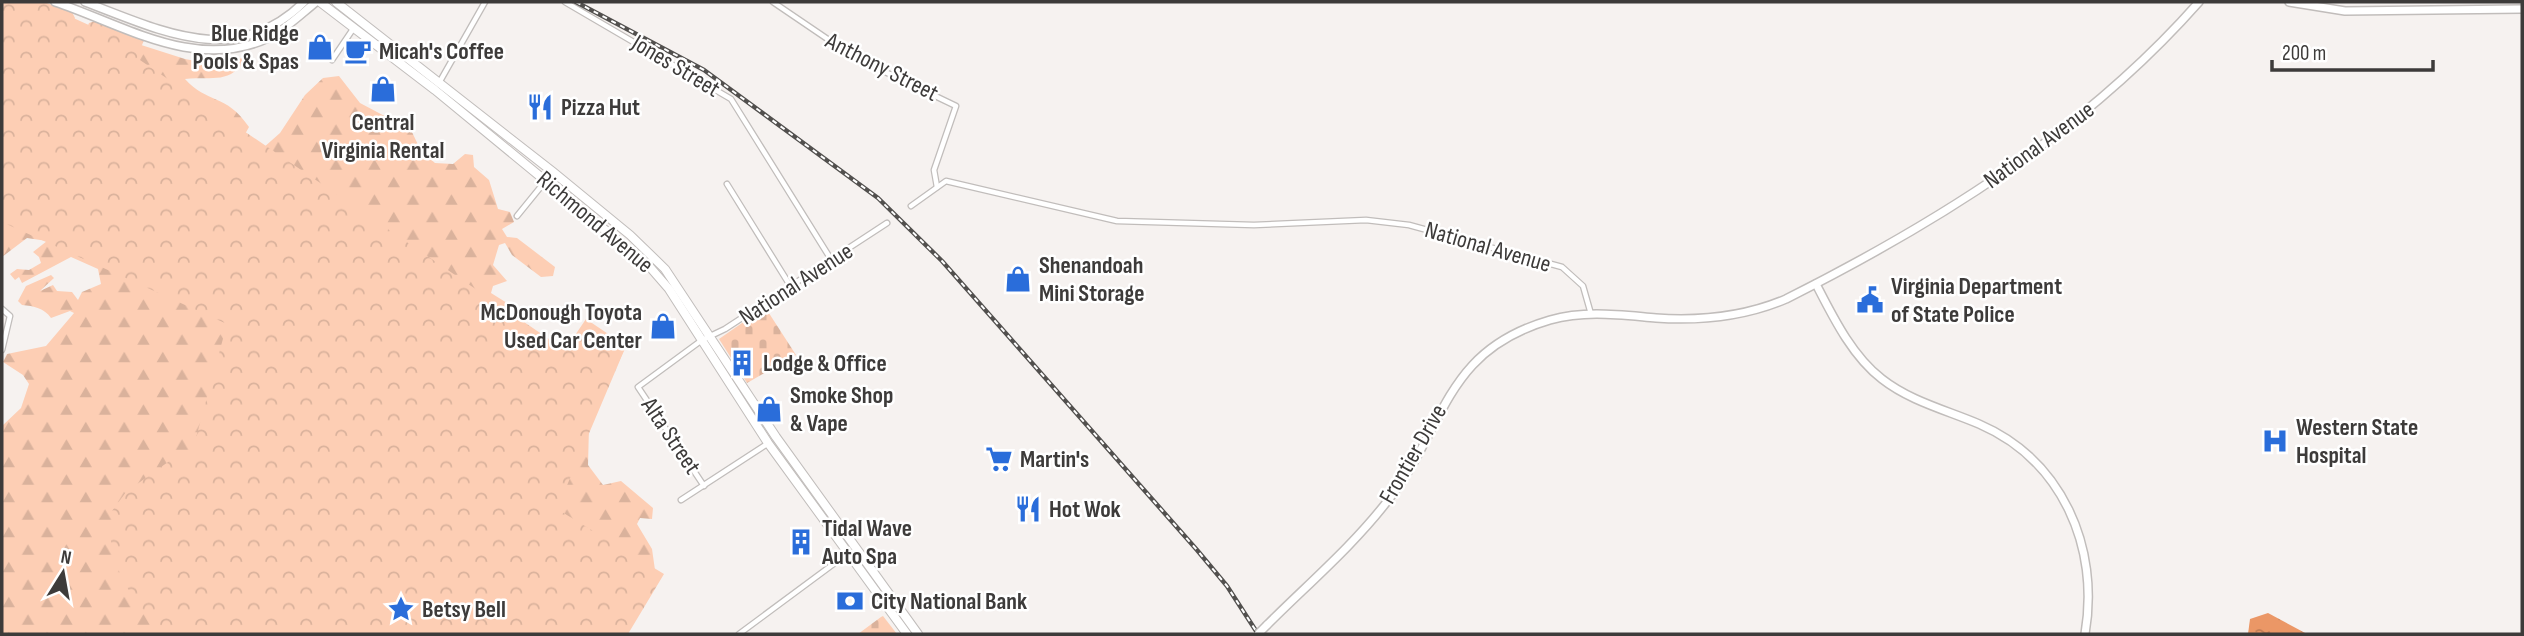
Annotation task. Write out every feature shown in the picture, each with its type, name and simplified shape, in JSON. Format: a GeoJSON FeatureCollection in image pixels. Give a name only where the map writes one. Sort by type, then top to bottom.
{"type":"FeatureCollection","features":[{"type":"Feature","properties":{"kind":"main road","name":"Richmond Avenue"},"geometry":{"type":"LineString","coordinates":[[318,2],[356,24],[440,82],[652,254],[677,284],[712,337],[772,440],[918,634]]}},
{"type":"Feature","properties":{"kind":"main road","name":"Richmond Avenue"},"geometry":{"type":"LineString","coordinates":[[336,2],[356,24],[649,265],[848,554],[907,634]]}},
{"type":"Feature","properties":{"kind":"street"},"geometry":{"type":"LineString","coordinates":[[55,2],[159,41],[205,50],[233,48],[269,38],[318,2]]}},
{"type":"Feature","properties":{"kind":"street"},"geometry":{"type":"LineString","coordinates":[[85,2],[163,32],[209,40],[239,37],[264,29],[303,2]]}},
{"type":"Feature","properties":{"kind":"street"},"geometry":{"type":"LineString","coordinates":[[435,90],[485,2]]}},
{"type":"Feature","properties":{"kind":"street","name":"Jones Street"},"geometry":{"type":"LineString","coordinates":[[565,2],[728,97],[832,261]]}},
{"type":"Feature","properties":{"kind":"street","name":"Anthony Street"},"geometry":{"type":"LineString","coordinates":[[773,2],[854,57],[956,106],[934,170],[937,187]]}},
{"type":"Feature","properties":{"kind":"street","name":"National Avenue"},"geometry":{"type":"LineString","coordinates":[[937,187],[946,181],[1117,221],[1254,226],[1358,220],[1402,223],[1562,267],[1583,285],[1591,314],[1688,319],[1723,317],[1772,305],[1816,284],[2026,159],[2117,87],[2199,2]]}},
{"type":"Feature","properties":{"kind":"street"},"geometry":{"type":"LineString","coordinates":[[2289,2],[2345,10],[2522,9]]}},
{"type":"Feature","properties":{"kind":"street"},"geometry":{"type":"LineString","coordinates":[[332,60],[356,24]]}},
{"type":"Feature","properties":{"kind":"street"},"geometry":{"type":"LineString","coordinates":[[517,216],[552,172]]}},
{"type":"Feature","properties":{"kind":"street"},"geometry":{"type":"LineString","coordinates":[[727,184],[791,287]]}},
{"type":"Feature","properties":{"kind":"street"},"geometry":{"type":"LineString","coordinates":[[911,206],[937,187]]}},
{"type":"Feature","properties":{"kind":"street","name":"National Avenue"},"geometry":{"type":"LineString","coordinates":[[638,387],[702,340],[712,337],[887,223]]}},
{"type":"Feature","properties":{"kind":"street"},"geometry":{"type":"LineString","coordinates":[[1816,284],[1858,355],[1882,379],[1910,396],[1989,429],[2028,455],[2049,477],[2066,502],[2079,530],[2088,570],[2085,634]]}},
{"type":"Feature","properties":{"kind":"street"},"geometry":{"type":"LineString","coordinates":[[2,309],[10,316],[2,350]]}},
{"type":"Feature","properties":{"kind":"street","name":"Frontier Drive"},"geometry":{"type":"LineString","coordinates":[[1258,634],[1387,503],[1414,462],[1448,395],[1472,365],[1499,344],[1527,328],[1560,318],[1591,314]]}},
{"type":"Feature","properties":{"kind":"street","name":"Alta Street"},"geometry":{"type":"LineString","coordinates":[[638,387],[704,486]]}},
{"type":"Feature","properties":{"kind":"street"},"geometry":{"type":"LineString","coordinates":[[681,500],[772,440]]}},
{"type":"Feature","properties":{"kind":"street"},"geometry":{"type":"LineString","coordinates":[[739,634],[848,554],[858,551]]}},
{"type":"Feature","properties":{"kind":"green space"},"geometry":{"type":"Polygon","coordinates":[[[2,2],[69,16],[113,36],[185,59],[212,64],[248,57],[228,75],[185,79],[193,87],[224,103],[241,116],[249,127],[239,145],[253,157],[280,133],[305,95],[323,78],[339,76],[360,103],[411,130],[421,151],[435,163],[453,164],[465,154],[473,155],[474,167],[489,180],[498,209],[510,212],[514,222],[502,229],[507,237],[517,238],[555,267],[553,276],[541,277],[512,255],[505,243],[499,245],[493,265],[507,281],[493,286],[491,293],[507,303],[513,317],[563,354],[626,346],[589,427],[588,465],[603,485],[621,481],[653,508],[652,519],[640,518],[637,524],[652,549],[656,577],[177,634],[2,634],[2,426],[21,408],[29,384],[23,375],[3,362],[7,354],[46,346],[74,313],[70,311],[51,318],[42,310],[22,305],[18,301],[26,286],[51,275],[54,278],[40,291],[53,285],[57,291],[72,292],[78,300],[82,292],[101,284],[98,269],[71,257],[22,283],[19,277],[15,280],[10,274],[17,269],[29,270],[41,263],[33,252],[47,241],[27,238],[2,257],[2,2]]]}},
{"type":"Feature","properties":{"kind":"green space"},"geometry":{"type":"Polygon","coordinates":[[[2,2],[44,2],[72,12],[75,18],[73,25],[86,30],[89,23],[95,21],[144,40],[137,58],[565,350],[586,319],[626,346],[557,509],[664,574],[628,634],[151,634],[152,618],[137,603],[115,560],[111,539],[112,511],[126,492],[175,457],[191,456],[227,324],[2,222],[2,2]]]}},
{"type":"Feature","properties":{"kind":"green space"},"geometry":{"type":"Polygon","coordinates":[[[765,307],[796,355],[747,383],[719,339],[765,307]]]}},
{"type":"Feature","properties":{"kind":"green space"},"geometry":{"type":"Polygon","coordinates":[[[883,616],[897,634],[858,634],[881,617],[883,616]]]}},
{"type":"Feature","properties":{"kind":"water"},"geometry":{"type":"Polygon","coordinates":[[[2268,613],[2307,634],[2248,634],[2250,619],[2268,613]]]}},
{"type":"Feature","properties":{"kind":"railway"},"geometry":{"type":"LineString","coordinates":[[576,2],[704,70],[878,198],[942,261],[1197,550],[1227,586],[1258,634]]}},
{"type":"Feature","properties":{"kind":"place","name":"Blue Ridge Pools & Spas"},"geometry":{"type":"Point","coordinates":[320,47]}},
{"type":"Feature","properties":{"kind":"place","name":"Micah's Coffee"},"geometry":{"type":"Point","coordinates":[358,51]}},
{"type":"Feature","properties":{"kind":"place","name":"Central Virginia Rental"},"geometry":{"type":"Point","coordinates":[383,89]}},
{"type":"Feature","properties":{"kind":"place","name":"Pizza Hut"},"geometry":{"type":"Point","coordinates":[540,107]}},
{"type":"Feature","properties":{"kind":"place","name":"Shenandoah Mini Storage"},"geometry":{"type":"Point","coordinates":[1018,279]}},
{"type":"Feature","properties":{"kind":"place","name":"Virginia Department of State Police"},"geometry":{"type":"Point","coordinates":[1870,300]}},
{"type":"Feature","properties":{"kind":"place","name":"McDonough Toyota Used Car Center"},"geometry":{"type":"Point","coordinates":[663,326]}},
{"type":"Feature","properties":{"kind":"place","name":"Lodge & Office"},"geometry":{"type":"Point","coordinates":[742,363]}},
{"type":"Feature","properties":{"kind":"place","name":"Smoke Shop & Vape"},"geometry":{"type":"Point","coordinates":[769,409]}},
{"type":"Feature","properties":{"kind":"place","name":"Western State Hospital"},"geometry":{"type":"Point","coordinates":[2275,441]}},
{"type":"Feature","properties":{"kind":"place","name":"Martin's"},"geometry":{"type":"Point","coordinates":[999,459]}},
{"type":"Feature","properties":{"kind":"place","name":"Hot Wok"},"geometry":{"type":"Point","coordinates":[1028,509]}},
{"type":"Feature","properties":{"kind":"place","name":"Tidal Wave Auto Spa"},"geometry":{"type":"Point","coordinates":[801,542]}},
{"type":"Feature","properties":{"kind":"place","name":"City National Bank"},"geometry":{"type":"Point","coordinates":[850,601]}},
{"type":"Feature","properties":{"kind":"place","name":"Betsy Bell"},"geometry":{"type":"Point","coordinates":[401,609]}}]}
